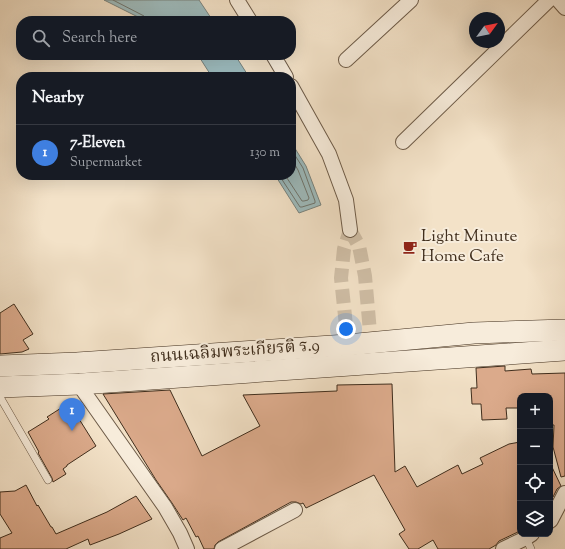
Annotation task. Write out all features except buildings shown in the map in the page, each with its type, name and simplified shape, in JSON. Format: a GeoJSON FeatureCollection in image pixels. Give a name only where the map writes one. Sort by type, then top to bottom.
{"type":"FeatureCollection","features":[{"type":"Feature","properties":{"kind":"main road","name":"ถนนเฉลิมพระเกียรติ ร.9"},"geometry":{"type":"LineString","coordinates":[[0,366],[77,363],[347,345],[474,332],[565,330]]}},
{"type":"Feature","properties":{"kind":"main road","name":"ถนนเฉลิมพระเกียรติ ร.9"},"geometry":{"type":"LineString","coordinates":[[0,386],[80,384],[565,350]]}},
{"type":"Feature","properties":{"kind":"main road"},"geometry":{"type":"LineString","coordinates":[[77,363],[80,384]]}},
{"type":"Feature","properties":{"kind":"street"},"geometry":{"type":"LineString","coordinates":[[236,0],[247,16]]}},
{"type":"Feature","properties":{"kind":"street"},"geometry":{"type":"LineString","coordinates":[[346,60],[411,0]]}},
{"type":"Feature","properties":{"kind":"street"},"geometry":{"type":"LineString","coordinates":[[403,142],[549,0]]}},
{"type":"Feature","properties":{"kind":"street"},"geometry":{"type":"LineString","coordinates":[[558,0],[565,8]]}},
{"type":"Feature","properties":{"kind":"street"},"geometry":{"type":"LineString","coordinates":[[275,60],[283,72]]}},
{"type":"Feature","properties":{"kind":"street"},"geometry":{"type":"LineString","coordinates":[[296,95],[329,154],[346,200],[350,230]]}},
{"type":"Feature","properties":{"kind":"street"},"geometry":{"type":"LineString","coordinates":[[80,384],[164,507],[180,533],[187,549]]}},
{"type":"Feature","properties":{"kind":"street"},"geometry":{"type":"LineString","coordinates":[[553,515],[565,493]]}},
{"type":"Feature","properties":{"kind":"street"},"geometry":{"type":"LineString","coordinates":[[222,549],[296,510]]}},
{"type":"Feature","properties":{"kind":"street"},"geometry":{"type":"LineString","coordinates":[[504,549],[530,540]]}},
{"type":"Feature","properties":{"kind":"lane"},"geometry":{"type":"LineString","coordinates":[[0,398],[48,480]]}},
{"type":"Feature","properties":{"kind":"water"},"geometry":{"type":"Polygon","coordinates":[[[104,0],[199,0],[210,16],[136,16],[104,0]]]}},
{"type":"Feature","properties":{"kind":"water"},"geometry":{"type":"Polygon","coordinates":[[[201,60],[238,60],[246,72],[209,72],[201,60]]]}},
{"type":"Feature","properties":{"kind":"water"},"geometry":{"type":"Polygon","coordinates":[[[296,150],[306,166],[321,205],[299,213],[278,180],[296,180],[296,150]]]}},
{"type":"Feature","properties":{"kind":"tunnel"},"geometry":{"type":"LineString","coordinates":[[350,230],[359,246],[365,276],[371,343]]}},
{"type":"Feature","properties":{"kind":"tunnel"},"geometry":{"type":"LineString","coordinates":[[347,345],[341,278],[344,249],[350,230]]}},
{"type":"Feature","properties":{"kind":"place","name":"Light Minute Home Cafe"},"geometry":{"type":"Point","coordinates":[410,247]}},
{"type":"Feature","properties":{"kind":"place","name":"7-Eleven"},"geometry":{"type":"Point","coordinates":[72,431]}}]}
